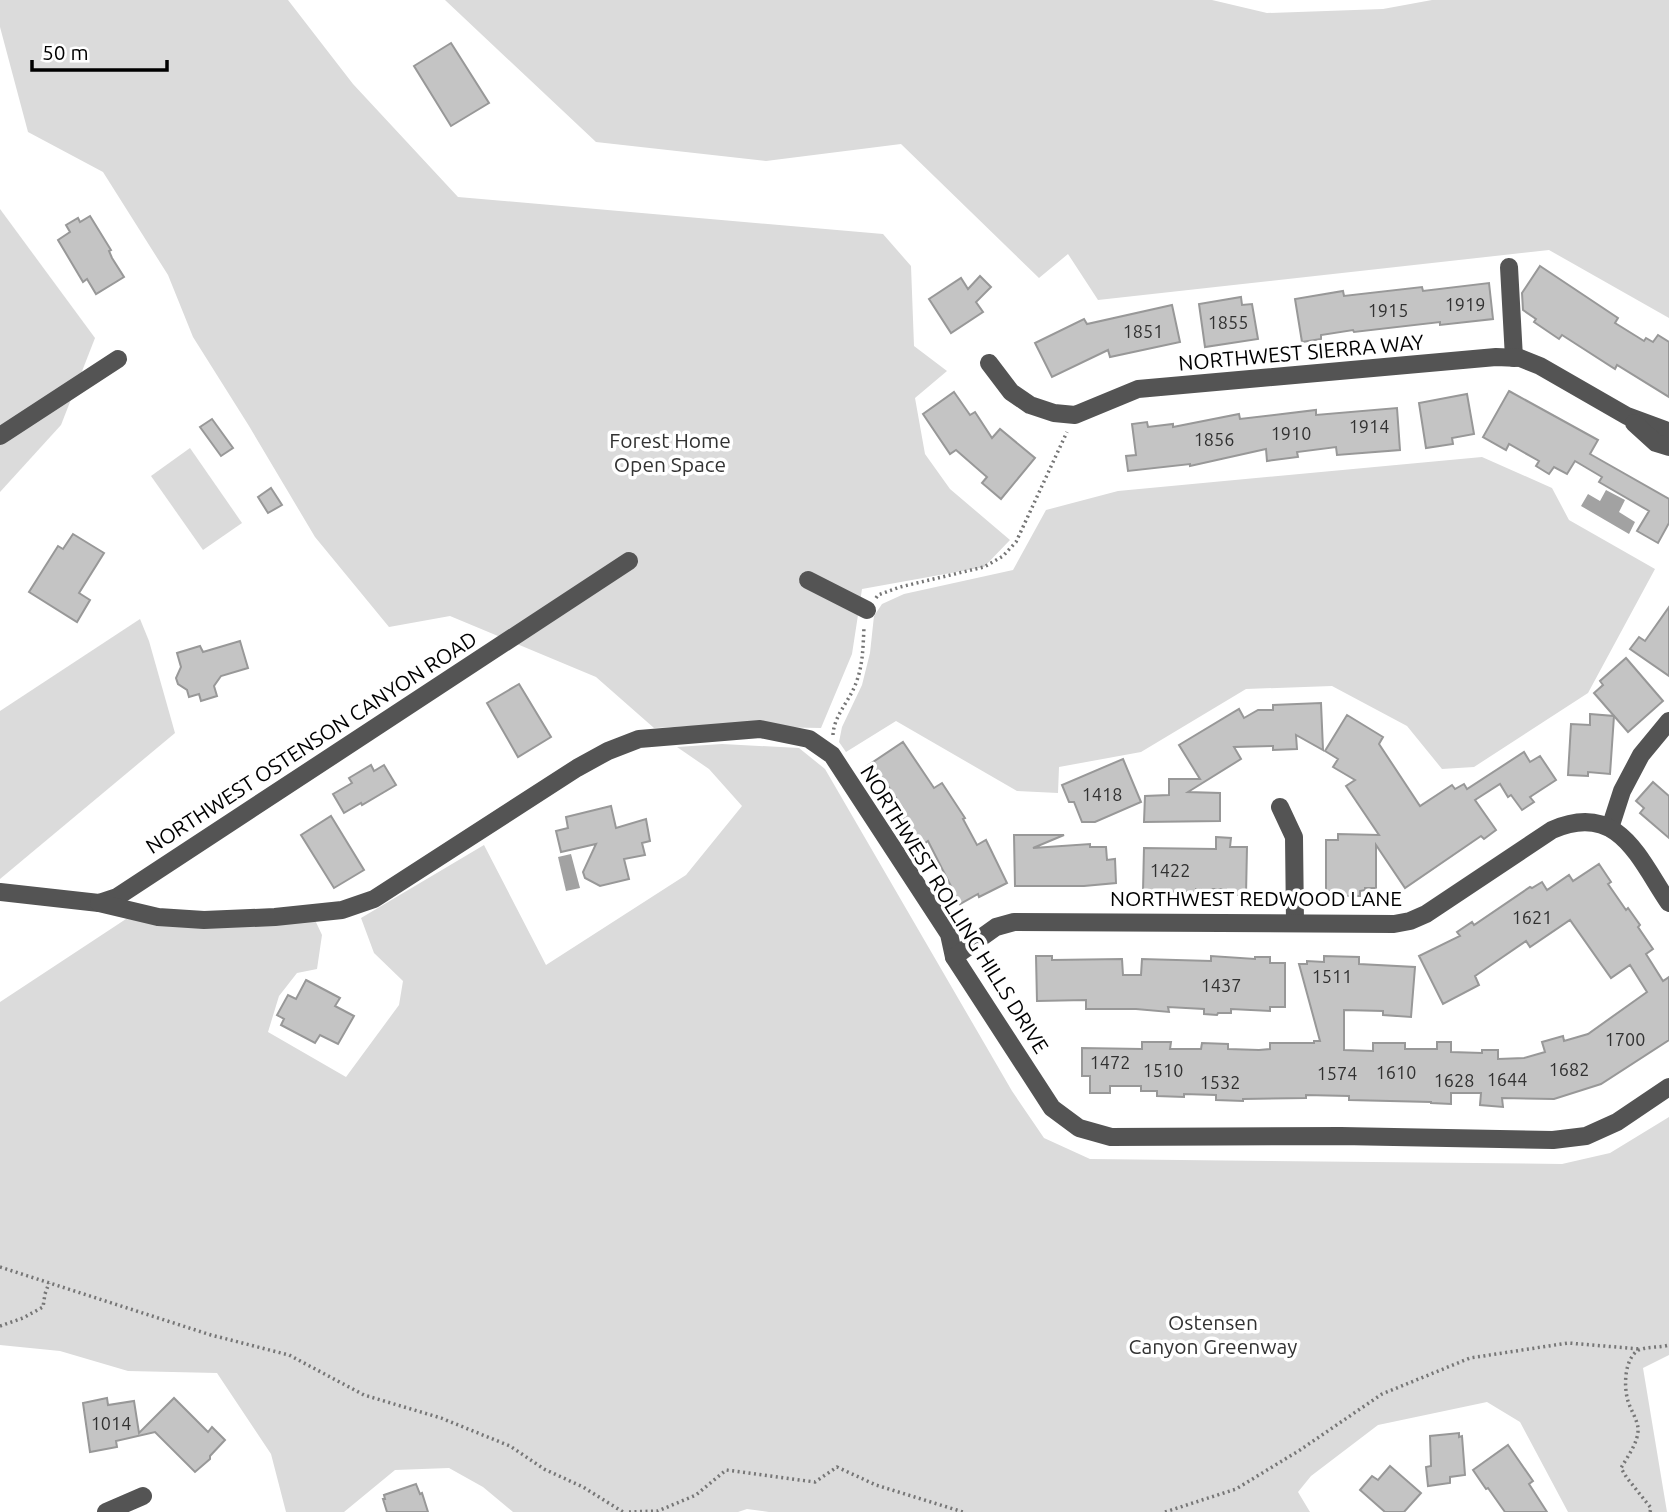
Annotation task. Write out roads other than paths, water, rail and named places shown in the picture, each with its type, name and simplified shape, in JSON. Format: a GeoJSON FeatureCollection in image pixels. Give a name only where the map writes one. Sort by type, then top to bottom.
{"type":"FeatureCollection","features":[{"type":"Feature","properties":{"kind":"street"},"geometry":{"type":"LineString","coordinates":[[1509,267],[1514,358]]}},
{"type":"Feature","properties":{"kind":"street","name":"NORTHWEST SIERRA WAY"},"geometry":{"type":"LineString","coordinates":[[989,363],[1011,392],[1030,405],[1054,413],[1075,415],[1138,389],[1520,358],[1540,366],[1627,416],[1669,433]]}},
{"type":"Feature","properties":{"kind":"street"},"geometry":{"type":"LineString","coordinates":[[0,436],[118,359]]}},
{"type":"Feature","properties":{"kind":"street","name":"NORTHWEST SIERRA WAY"},"geometry":{"type":"LineString","coordinates":[[1627,416],[1656,443],[1669,447]]}},
{"type":"Feature","properties":{"kind":"street","name":"NORTHWEST OSTENSON CANYON ROAD"},"geometry":{"type":"LineString","coordinates":[[99,903],[117,897],[629,561]]}},
{"type":"Feature","properties":{"kind":"street"},"geometry":{"type":"LineString","coordinates":[[808,580],[867,610]]}},
{"type":"Feature","properties":{"kind":"street"},"geometry":{"type":"LineString","coordinates":[[1669,721],[1641,755],[1622,791],[1610,828],[1629,843],[1669,903]]}},
{"type":"Feature","properties":{"kind":"street","name":"NORTHWEST ROLLING HILLS DRIVE"},"geometry":{"type":"LineString","coordinates":[[99,903],[158,917],[204,920],[275,917],[342,910],[374,899],[577,768],[608,751],[639,739],[760,729],[809,739],[832,755],[948,934],[954,957],[1052,1108],[1079,1128],[1111,1137],[1341,1136],[1553,1140],[1586,1136],[1617,1122],[1669,1087]]}},
{"type":"Feature","properties":{"kind":"street"},"geometry":{"type":"LineString","coordinates":[[1280,807],[1294,837],[1295,923]]}},
{"type":"Feature","properties":{"kind":"street","name":"NORTHWEST REDWOOD LANE"},"geometry":{"type":"LineString","coordinates":[[954,957],[996,928],[1014,922],[1394,924],[1410,921],[1426,914],[1552,830],[1567,823],[1584,821],[1610,828]]}},
{"type":"Feature","properties":{"kind":"street"},"geometry":{"type":"LineString","coordinates":[[0,892],[99,903]]}},
{"type":"Feature","properties":{"kind":"street"},"geometry":{"type":"LineString","coordinates":[[106,1512],[143,1496]]}},
{"type":"Feature","properties":{"kind":"park label","name":"Forest Home Open Space"},"geometry":{"type":"Point","coordinates":[670,452]}},
{"type":"Feature","properties":{"kind":"park label","name":"Ostensen Canyon Greenway"},"geometry":{"type":"Point","coordinates":[1213,1334]}}]}
